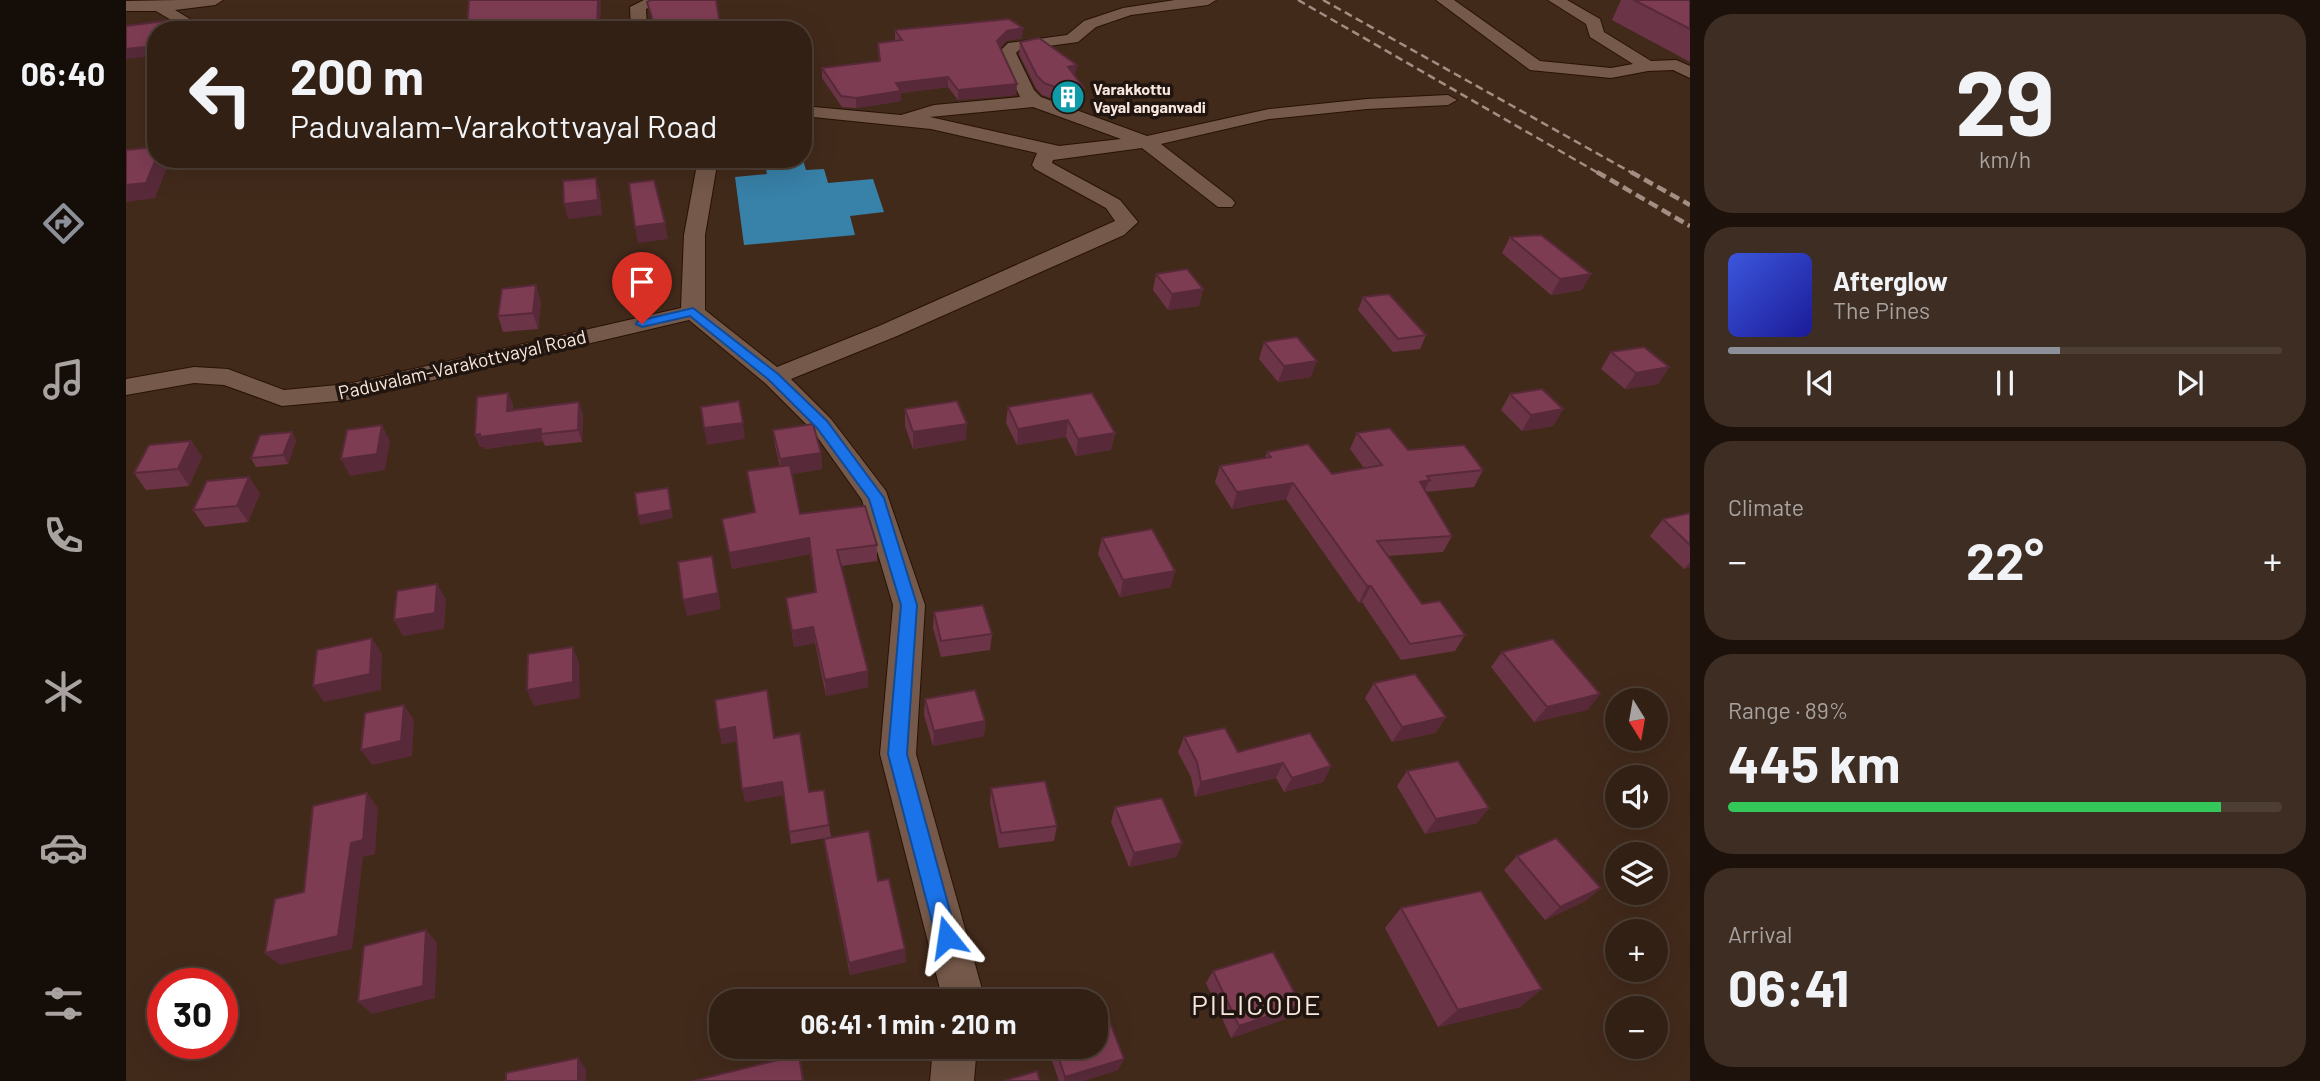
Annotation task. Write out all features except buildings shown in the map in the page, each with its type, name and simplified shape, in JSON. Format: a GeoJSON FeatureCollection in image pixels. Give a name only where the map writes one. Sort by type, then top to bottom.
{"type":"FeatureCollection","features":[{"type":"Feature","properties":{"kind":"street"},"geometry":{"type":"LineString","coordinates":[[126,6],[159,7],[215,0]]}},
{"type":"Feature","properties":{"kind":"street"},"geometry":{"type":"LineString","coordinates":[[639,21],[638,7],[659,0]]}},
{"type":"Feature","properties":{"kind":"street"},"geometry":{"type":"LineString","coordinates":[[1209,0],[1128,11],[1090,24],[1072,39],[1014,46],[1007,52],[1026,93],[1035,101],[1146,142],[1225,203]]}},
{"type":"Feature","properties":{"kind":"street"},"geometry":{"type":"LineString","coordinates":[[1444,0],[1536,66],[1611,73],[1648,66],[1676,65],[1690,73]]}},
{"type":"Feature","properties":{"kind":"street"},"geometry":{"type":"LineString","coordinates":[[1556,0],[1594,22],[1596,34],[1648,66]]}},
{"type":"Feature","properties":{"kind":"street"},"geometry":{"type":"LineString","coordinates":[[159,7],[185,21]]}},
{"type":"Feature","properties":{"kind":"street"},"geometry":{"type":"LineString","coordinates":[[774,377],[900,326],[1116,230],[1127,222],[1113,204],[1042,165],[1044,157],[1059,152],[1146,142],[1269,114],[1354,105],[1448,100]]}},
{"type":"Feature","properties":{"kind":"street"},"geometry":{"type":"LineString","coordinates":[[903,120],[934,110],[1035,101]]}},
{"type":"Feature","properties":{"kind":"street"},"geometry":{"type":"LineString","coordinates":[[812,112],[931,123],[1059,152]]}},
{"type":"Feature","properties":{"kind":"street"},"geometry":{"type":"LineString","coordinates":[[706,168],[696,209],[691,254],[693,312],[774,377],[822,425],[876,498],[909,605],[898,754],[961,989]]}},
{"type":"Feature","properties":{"kind":"street","name":"Paduvalam-Varakottvayal Road"},"geometry":{"type":"LineString","coordinates":[[126,387],[194,375],[228,377],[282,398],[348,392],[693,312]]}},
{"type":"Feature","properties":{"kind":"street"},"geometry":{"type":"LineString","coordinates":[[951,1081],[954,1059]]}},
{"type":"Feature","properties":{"kind":"water"},"geometry":{"type":"Polygon","coordinates":[[[766,168],[805,168],[824,169],[828,183],[873,179],[884,212],[850,216],[855,235],[744,245],[735,177],[767,174],[766,168]]]}},
{"type":"Feature","properties":{"kind":"railway"},"geometry":{"type":"LineString","coordinates":[[1298,0],[1600,174]]}},
{"type":"Feature","properties":{"kind":"railway"},"geometry":{"type":"LineString","coordinates":[[1323,0],[1634,174]]}},
{"type":"Feature","properties":{"kind":"railway"},"geometry":{"type":"LineString","coordinates":[[1597,172],[1690,226]]}},
{"type":"Feature","properties":{"kind":"railway"},"geometry":{"type":"LineString","coordinates":[[1631,172],[1690,205]]}},
{"type":"Feature","properties":{"kind":"place","name":"Varakkottu Vayal anganvadi"},"geometry":{"type":"Point","coordinates":[1068,97]}},
{"type":"Feature","properties":{"kind":"district","name":"PILICODE"},"geometry":{"type":"Point","coordinates":[1257,1004]}},
{"type":"Feature","properties":{"kind":"route"},"geometry":{"type":"LineString","coordinates":[[642,324],[693,312],[774,377],[822,425],[876,498],[909,605],[898,754],[947,937]]}}]}
